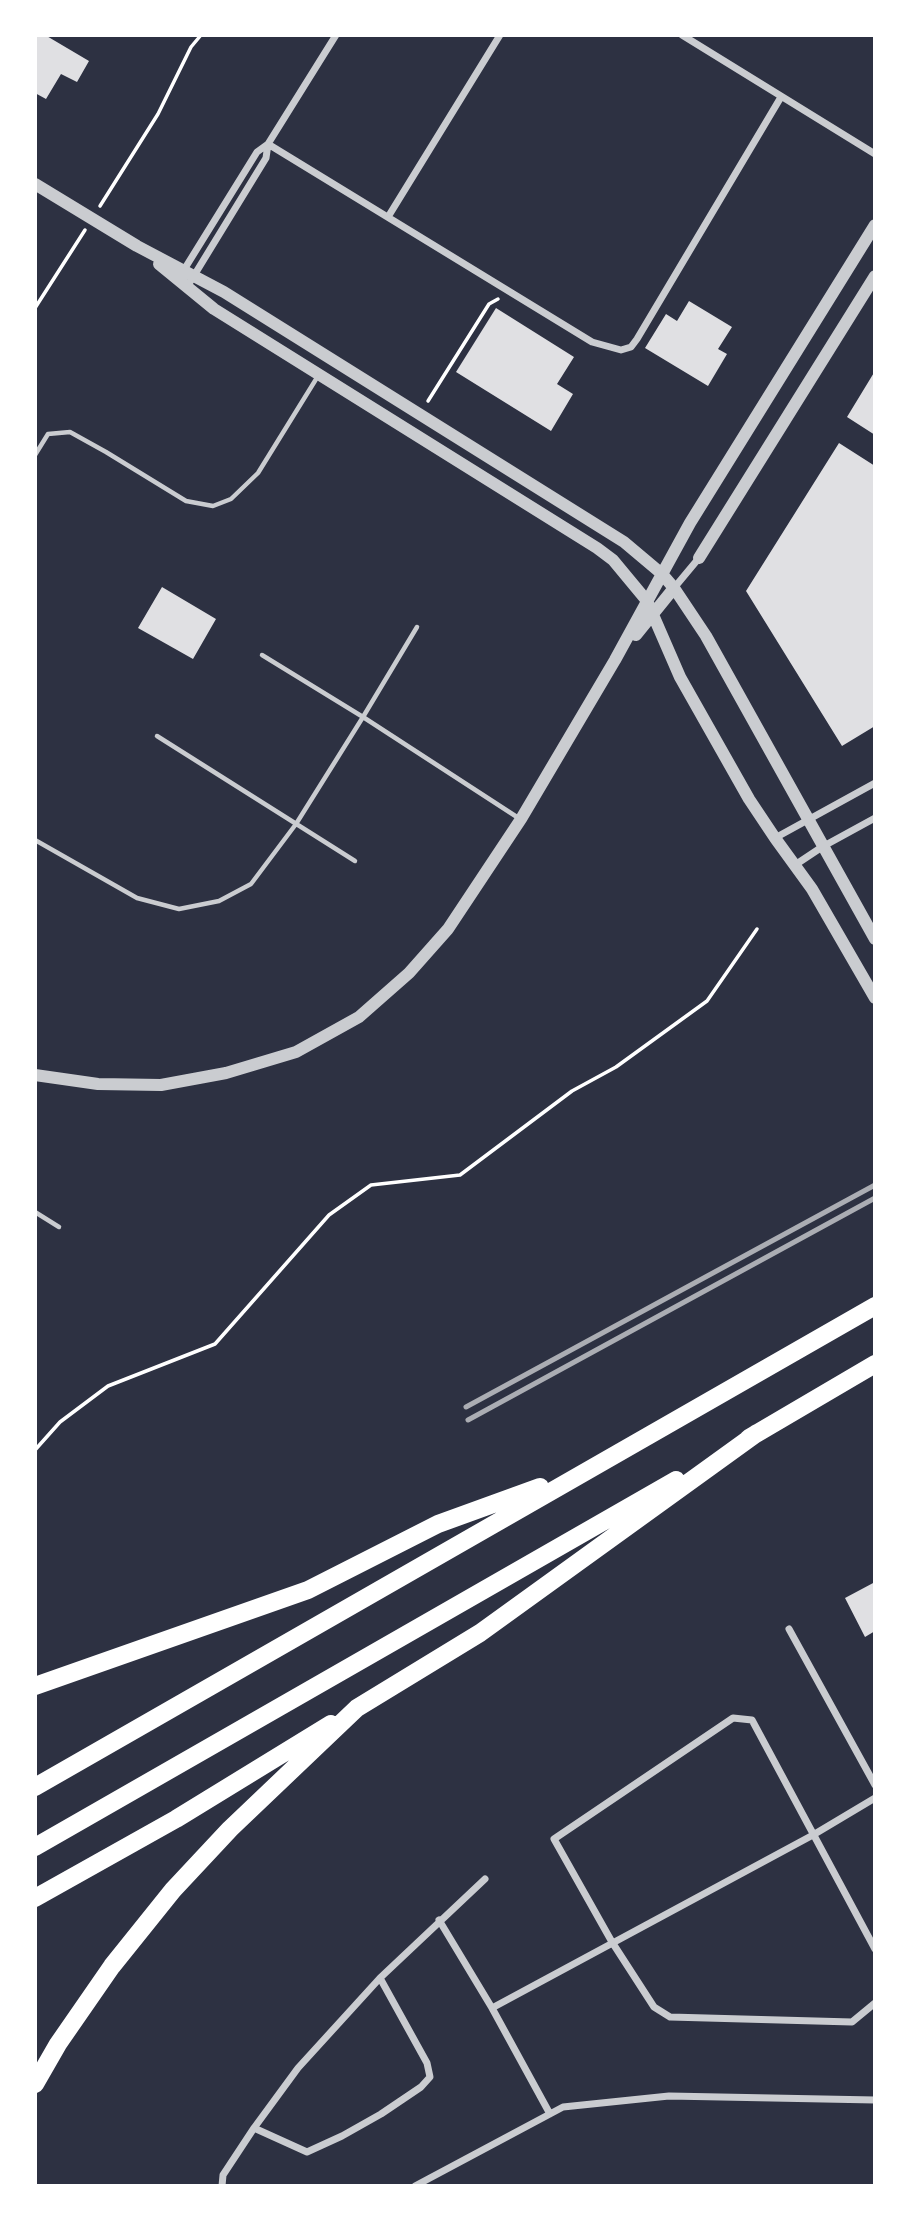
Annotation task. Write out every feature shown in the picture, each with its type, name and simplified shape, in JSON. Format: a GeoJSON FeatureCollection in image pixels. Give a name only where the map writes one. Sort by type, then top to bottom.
{"type":"FeatureCollection","features":[{"type":"Feature","properties":{"kind":"highway"},"geometry":{"type":"LineString","coordinates":[[35,1787],[875,1306]]}},
{"type":"Feature","properties":{"kind":"highway"},"geometry":{"type":"LineString","coordinates":[[35,1847],[875,1364]]}},
{"type":"Feature","properties":{"kind":"highway"},"geometry":{"type":"LineString","coordinates":[[35,1898],[176,1819],[480,1633],[757,1433]]}},
{"type":"Feature","properties":{"kind":"highway"},"geometry":{"type":"LineString","coordinates":[[35,1686],[308,1590],[438,1524],[586,1471]]}},
{"type":"Feature","properties":{"kind":"highway"},"geometry":{"type":"LineString","coordinates":[[35,2084],[58,2044],[112,1966],[173,1890],[230,1829],[358,1708]]}},
{"type":"Feature","properties":{"kind":"street"},"geometry":{"type":"LineString","coordinates":[[186,278],[257,152],[268,144],[336,35]]}},
{"type":"Feature","properties":{"kind":"street"},"geometry":{"type":"LineString","coordinates":[[388,216],[500,35]]}},
{"type":"Feature","properties":{"kind":"street"},"geometry":{"type":"LineString","coordinates":[[682,35],[875,154]]}},
{"type":"Feature","properties":{"kind":"street"},"geometry":{"type":"LineString","coordinates":[[268,144],[592,342],[621,350],[631,347],[637,339],[781,97]]}},
{"type":"Feature","properties":{"kind":"street"},"geometry":{"type":"LineString","coordinates":[[186,278],[266,158],[268,144]]}},
{"type":"Feature","properties":{"kind":"street"},"geometry":{"type":"LineString","coordinates":[[35,184],[186,278],[224,292],[624,542],[662,574],[706,636],[875,939]]}},
{"type":"Feature","properties":{"kind":"street"},"geometry":{"type":"LineString","coordinates":[[35,1075],[97,1084],[162,1084],[226,1073],[296,1052],[359,1017],[409,973],[448,929],[521,820],[615,660],[651,607],[662,574],[690,523],[875,225]]}},
{"type":"Feature","properties":{"kind":"street"},"geometry":{"type":"LineString","coordinates":[[651,607],[674,588],[699,558],[875,276]]}},
{"type":"Feature","properties":{"kind":"street"},"geometry":{"type":"LineString","coordinates":[[186,278],[214,309],[613,560],[651,607],[680,677],[749,799],[812,889],[875,998]]}},
{"type":"Feature","properties":{"kind":"street"},"geometry":{"type":"LineString","coordinates":[[775,838],[875,783]]}},
{"type":"Feature","properties":{"kind":"street"},"geometry":{"type":"LineString","coordinates":[[795,865],[875,818]]}},
{"type":"Feature","properties":{"kind":"street"},"geometry":{"type":"LineString","coordinates":[[789,1629],[875,1785]]}},
{"type":"Feature","properties":{"kind":"street"},"geometry":{"type":"LineString","coordinates":[[875,1949],[752,1720],[733,1718],[554,1839],[612,1942],[653,2007],[670,2017],[852,2022],[875,2003]]}},
{"type":"Feature","properties":{"kind":"street"},"geometry":{"type":"LineString","coordinates":[[492,2008],[813,1835],[875,1797]]}},
{"type":"Feature","properties":{"kind":"street"},"geometry":{"type":"LineString","coordinates":[[222,2186],[223,2175],[298,2067],[380,1978],[485,1879]]}},
{"type":"Feature","properties":{"kind":"street"},"geometry":{"type":"LineString","coordinates":[[439,1920],[492,2008],[550,2115]]}},
{"type":"Feature","properties":{"kind":"street"},"geometry":{"type":"LineString","coordinates":[[254,2128],[307,2152],[381,2114],[413,2093],[430,2077],[427,2063],[380,1978]]}},
{"type":"Feature","properties":{"kind":"street"},"geometry":{"type":"LineString","coordinates":[[415,2186],[563,2107],[669,2096],[875,2100]]}},
{"type":"Feature","properties":{"kind":"lane"},"geometry":{"type":"LineString","coordinates":[[35,455],[48,434],[70,432],[186,501],[213,506],[231,499],[258,473],[319,374]]}},
{"type":"Feature","properties":{"kind":"lane"},"geometry":{"type":"LineString","coordinates":[[35,840],[137,898],[179,909],[219,901],[251,884],[296,824],[417,627]]}},
{"type":"Feature","properties":{"kind":"lane"},"geometry":{"type":"LineString","coordinates":[[262,655],[521,820]]}},
{"type":"Feature","properties":{"kind":"lane"},"geometry":{"type":"LineString","coordinates":[[158,736],[355,860]]}},
{"type":"Feature","properties":{"kind":"lane"},"geometry":{"type":"LineString","coordinates":[[35,1212],[59,1227]]}},
{"type":"Feature","properties":{"kind":"path"},"geometry":{"type":"LineString","coordinates":[[158,114],[191,47],[201,35]]}},
{"type":"Feature","properties":{"kind":"path"},"geometry":{"type":"LineString","coordinates":[[419,415],[489,304],[509,292]]}},
{"type":"Feature","properties":{"kind":"path"},"geometry":{"type":"LineString","coordinates":[[35,308],[39,302]]}},
{"type":"Feature","properties":{"kind":"path"},"geometry":{"type":"LineString","coordinates":[[35,1450],[60,1422],[108,1386],[215,1344],[329,1215],[371,1185],[460,1175],[572,1091],[616,1067],[707,1001],[757,929]]}},
{"type":"Feature","properties":{"kind":"building"},"geometry":{"type":"Polygon","coordinates":[[[35,35],[45,35],[89,61],[77,82],[61,74],[46,99],[35,93],[35,35]]]}},
{"type":"Feature","properties":{"kind":"building"},"geometry":{"type":"Polygon","coordinates":[[[689,301],[732,327],[718,349],[727,354],[708,386],[645,348],[666,314],[677,321],[689,301]]]}},
{"type":"Feature","properties":{"kind":"building"},"geometry":{"type":"Polygon","coordinates":[[[496,308],[574,357],[557,384],[573,394],[551,431],[456,372],[496,308]]]}},
{"type":"Feature","properties":{"kind":"building"},"geometry":{"type":"Polygon","coordinates":[[[875,371],[875,435],[847,417],[875,371]]]}},
{"type":"Feature","properties":{"kind":"building"},"geometry":{"type":"Polygon","coordinates":[[[839,443],[875,466],[875,726],[842,746],[746,591],[839,443]]]}},
{"type":"Feature","properties":{"kind":"building"},"geometry":{"type":"Polygon","coordinates":[[[162,587],[216,619],[193,659],[138,628],[162,587]]]}},
{"type":"Feature","properties":{"kind":"building"},"geometry":{"type":"Polygon","coordinates":[[[875,1582],[875,1631],[865,1637],[845,1598],[875,1582]]]}},
{"type":"Feature","properties":{"kind":"railway"},"geometry":{"type":"LineString","coordinates":[[466,1407],[875,1185]]}},
{"type":"Feature","properties":{"kind":"railway"},"geometry":{"type":"LineString","coordinates":[[468,1420],[875,1198]]}}]}
